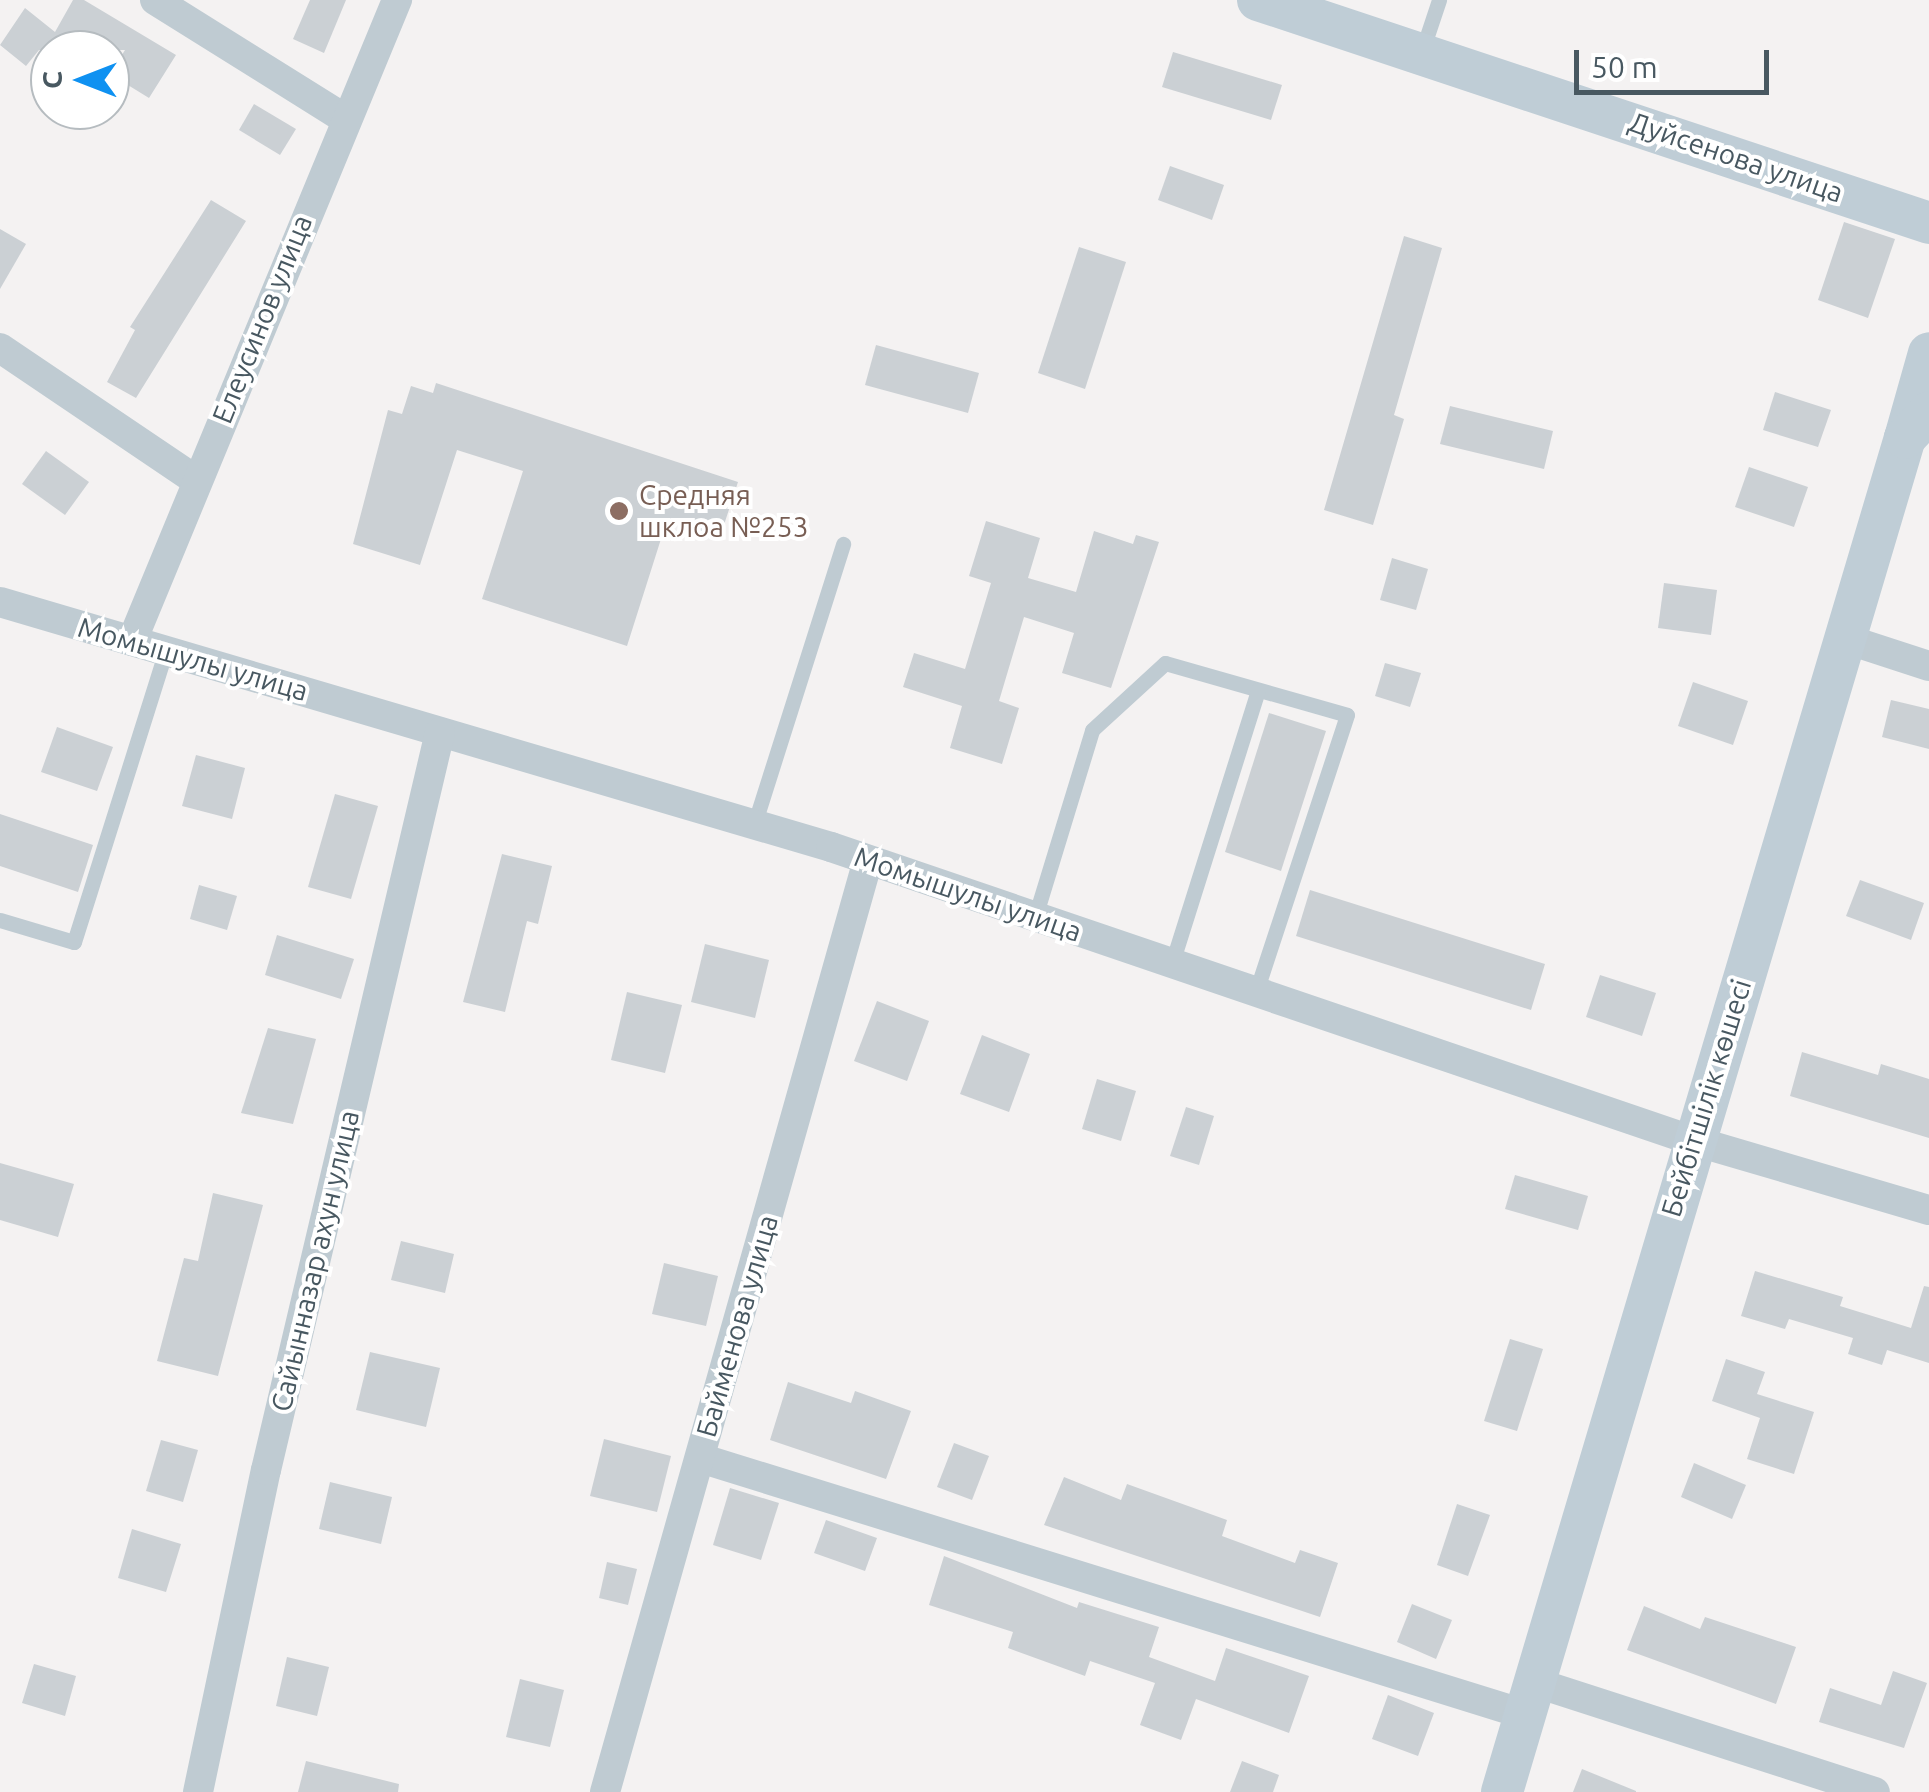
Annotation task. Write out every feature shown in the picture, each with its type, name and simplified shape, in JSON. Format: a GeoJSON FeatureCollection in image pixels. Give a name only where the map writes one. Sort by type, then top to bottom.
{"type":"FeatureCollection","features":[{"type":"Feature","properties":{"kind":"street"},"geometry":{"type":"LineString","coordinates":[[155,0],[344,118]]}},
{"type":"Feature","properties":{"kind":"street","name":"Елеусинов улица"},"geometry":{"type":"LineString","coordinates":[[132,641],[344,118],[397,0]]}},
{"type":"Feature","properties":{"kind":"street","name":"Дуйсенова улица"},"geometry":{"type":"LineString","coordinates":[[1258,0],[1422,51],[1929,223]]}},
{"type":"Feature","properties":{"kind":"street"},"geometry":{"type":"LineString","coordinates":[[0,348],[196,480]]}},
{"type":"Feature","properties":{"kind":"street","name":"Бейбітшілік көшесі"},"geometry":{"type":"LineString","coordinates":[[1502,1792],[1692,1140],[1846,639],[1917,425],[1929,353]]}},
{"type":"Feature","properties":{"kind":"street","name":"Момышулы улица"},"geometry":{"type":"LineString","coordinates":[[0,602],[868,860],[1692,1140],[1929,1210]]}},
{"type":"Feature","properties":{"kind":"street"},"geometry":{"type":"LineString","coordinates":[[1846,639],[1929,666]]}},
{"type":"Feature","properties":{"kind":"street","name":"Сайынназар ахун улица"},"geometry":{"type":"LineString","coordinates":[[198,1792],[266,1470],[440,732]]}},
{"type":"Feature","properties":{"kind":"street","name":"Байменова улица"},"geometry":{"type":"LineString","coordinates":[[605,1792],[868,860]]}},
{"type":"Feature","properties":{"kind":"street"},"geometry":{"type":"LineString","coordinates":[[700,1458],[1531,1698],[1875,1792]]}},
{"type":"Feature","properties":{"kind":"lane"},"geometry":{"type":"LineString","coordinates":[[1422,51],[1439,0]]}},
{"type":"Feature","properties":{"kind":"lane"},"geometry":{"type":"LineString","coordinates":[[754,825],[843,544]]}},
{"type":"Feature","properties":{"kind":"lane"},"geometry":{"type":"LineString","coordinates":[[0,920],[74,942],[166,651]]}},
{"type":"Feature","properties":{"kind":"lane"},"geometry":{"type":"LineString","coordinates":[[1036,917],[1092,730],[1165,663],[1347,714],[1256,992]]}},
{"type":"Feature","properties":{"kind":"lane"},"geometry":{"type":"LineString","coordinates":[[1172,963],[1258,690]]}},
{"type":"Feature","properties":{"kind":"building"},"geometry":{"type":"Polygon","coordinates":[[[73,0],[84,0],[176,55],[149,98],[130,86],[130,30],[56,30],[73,0]]]}},
{"type":"Feature","properties":{"kind":"building"},"geometry":{"type":"Polygon","coordinates":[[[310,0],[346,0],[324,53],[293,39],[310,0]]]}},
{"type":"Feature","properties":{"kind":"building"},"geometry":{"type":"Polygon","coordinates":[[[25,8],[52,30],[30,30],[30,61],[26,66],[0,45],[25,8]]]}},
{"type":"Feature","properties":{"kind":"building"},"geometry":{"type":"Polygon","coordinates":[[[1173,52],[1282,85],[1271,120],[1162,87],[1173,52]]]}},
{"type":"Feature","properties":{"kind":"building"},"geometry":{"type":"Polygon","coordinates":[[[254,104],[296,129],[280,155],[239,130],[254,104]]]}},
{"type":"Feature","properties":{"kind":"building"},"geometry":{"type":"Polygon","coordinates":[[[1170,166],[1224,185],[1212,220],[1158,200],[1170,166]]]}},
{"type":"Feature","properties":{"kind":"building"},"geometry":{"type":"Polygon","coordinates":[[[211,200],[246,221],[136,398],[107,382],[135,330],[130,327],[211,200]]]}},
{"type":"Feature","properties":{"kind":"building"},"geometry":{"type":"Polygon","coordinates":[[[1844,222],[1895,239],[1868,318],[1818,300],[1844,222]]]}},
{"type":"Feature","properties":{"kind":"building"},"geometry":{"type":"Polygon","coordinates":[[[0,229],[26,244],[0,289],[0,229]]]}},
{"type":"Feature","properties":{"kind":"building"},"geometry":{"type":"Polygon","coordinates":[[[1404,236],[1442,248],[1394,415],[1404,419],[1373,525],[1324,510],[1404,236]]]}},
{"type":"Feature","properties":{"kind":"building"},"geometry":{"type":"Polygon","coordinates":[[[1079,247],[1126,262],[1085,389],[1038,373],[1079,247]]]}},
{"type":"Feature","properties":{"kind":"building"},"geometry":{"type":"Polygon","coordinates":[[[876,345],[979,373],[968,413],[865,385],[876,345]]]}},
{"type":"Feature","properties":{"kind":"building","name":"Средняя шклоа №253"},"geometry":{"type":"Polygon","coordinates":[[[436,383],[738,482],[720,537],[667,520],[627,646],[482,599],[523,471],[457,450],[420,565],[353,544],[388,410],[402,414],[411,386],[433,393],[436,383]]]}},
{"type":"Feature","properties":{"kind":"building"},"geometry":{"type":"Polygon","coordinates":[[[1775,392],[1831,410],[1818,447],[1763,430],[1775,392]]]}},
{"type":"Feature","properties":{"kind":"building"},"geometry":{"type":"Polygon","coordinates":[[[1450,406],[1553,431],[1544,469],[1440,444],[1450,406]]]}},
{"type":"Feature","properties":{"kind":"building"},"geometry":{"type":"Polygon","coordinates":[[[46,451],[89,482],[65,515],[22,484],[46,451]]]}},
{"type":"Feature","properties":{"kind":"building"},"geometry":{"type":"Polygon","coordinates":[[[1749,467],[1808,487],[1794,527],[1735,507],[1749,467]]]}},
{"type":"Feature","properties":{"kind":"building"},"geometry":{"type":"Polygon","coordinates":[[[986,521],[1040,538],[1028,578],[1076,592],[1094,531],[1133,544],[1136,535],[1159,542],[1111,688],[1062,673],[1074,633],[1024,617],[999,701],[1019,708],[1002,764],[950,748],[962,706],[903,687],[914,653],[965,669],[991,583],[969,576],[986,521]]]}},
{"type":"Feature","properties":{"kind":"building"},"geometry":{"type":"Polygon","coordinates":[[[1392,558],[1428,569],[1416,610],[1380,600],[1392,558]]]}},
{"type":"Feature","properties":{"kind":"building"},"geometry":{"type":"Polygon","coordinates":[[[1664,583],[1717,590],[1711,635],[1658,628],[1664,583]]]}},
{"type":"Feature","properties":{"kind":"building"},"geometry":{"type":"Polygon","coordinates":[[[1385,663],[1421,673],[1410,707],[1375,696],[1385,663]]]}},
{"type":"Feature","properties":{"kind":"building"},"geometry":{"type":"Polygon","coordinates":[[[1693,682],[1748,701],[1733,745],[1678,726],[1693,682]]]}},
{"type":"Feature","properties":{"kind":"building"},"geometry":{"type":"Polygon","coordinates":[[[1891,700],[1929,709],[1929,749],[1882,737],[1891,700]]]}},
{"type":"Feature","properties":{"kind":"building"},"geometry":{"type":"Polygon","coordinates":[[[1269,713],[1326,731],[1281,871],[1225,852],[1269,713]]]}},
{"type":"Feature","properties":{"kind":"building"},"geometry":{"type":"Polygon","coordinates":[[[57,727],[113,747],[97,791],[41,772],[57,727]]]}},
{"type":"Feature","properties":{"kind":"building"},"geometry":{"type":"Polygon","coordinates":[[[196,755],[245,768],[232,819],[182,806],[196,755]]]}},
{"type":"Feature","properties":{"kind":"building"},"geometry":{"type":"Polygon","coordinates":[[[335,794],[378,806],[351,899],[308,887],[335,794]]]}},
{"type":"Feature","properties":{"kind":"building"},"geometry":{"type":"Polygon","coordinates":[[[0,814],[93,845],[78,892],[0,866],[0,814]]]}},
{"type":"Feature","properties":{"kind":"building"},"geometry":{"type":"Polygon","coordinates":[[[502,854],[552,866],[538,924],[527,921],[505,1012],[463,1002],[502,854]]]}},
{"type":"Feature","properties":{"kind":"building"},"geometry":{"type":"Polygon","coordinates":[[[1860,880],[1924,903],[1911,940],[1846,916],[1860,880]]]}},
{"type":"Feature","properties":{"kind":"building"},"geometry":{"type":"Polygon","coordinates":[[[199,885],[237,896],[227,930],[190,919],[199,885]]]}},
{"type":"Feature","properties":{"kind":"building"},"geometry":{"type":"Polygon","coordinates":[[[1310,890],[1545,964],[1531,1010],[1296,936],[1310,890]]]}},
{"type":"Feature","properties":{"kind":"building"},"geometry":{"type":"Polygon","coordinates":[[[277,935],[354,959],[341,999],[265,975],[277,935]]]}},
{"type":"Feature","properties":{"kind":"building"},"geometry":{"type":"Polygon","coordinates":[[[705,944],[769,960],[755,1018],[691,1002],[705,944]]]}},
{"type":"Feature","properties":{"kind":"building"},"geometry":{"type":"Polygon","coordinates":[[[1600,975],[1656,993],[1642,1036],[1586,1017],[1600,975]]]}},
{"type":"Feature","properties":{"kind":"building"},"geometry":{"type":"Polygon","coordinates":[[[627,992],[682,1005],[665,1073],[611,1060],[627,992]]]}},
{"type":"Feature","properties":{"kind":"building"},"geometry":{"type":"Polygon","coordinates":[[[877,1001],[929,1021],[907,1081],[854,1061],[877,1001]]]}},
{"type":"Feature","properties":{"kind":"building"},"geometry":{"type":"Polygon","coordinates":[[[268,1028],[316,1039],[293,1124],[241,1113],[268,1028]]]}},
{"type":"Feature","properties":{"kind":"building"},"geometry":{"type":"Polygon","coordinates":[[[982,1035],[1030,1054],[1009,1112],[960,1094],[982,1035]]]}},
{"type":"Feature","properties":{"kind":"building"},"geometry":{"type":"Polygon","coordinates":[[[1802,1052],[1878,1075],[1881,1064],[1929,1079],[1929,1138],[1790,1096],[1802,1052]]]}},
{"type":"Feature","properties":{"kind":"building"},"geometry":{"type":"Polygon","coordinates":[[[1097,1079],[1136,1091],[1121,1141],[1082,1129],[1097,1079]]]}},
{"type":"Feature","properties":{"kind":"building"},"geometry":{"type":"Polygon","coordinates":[[[1186,1107],[1214,1116],[1199,1165],[1170,1156],[1186,1107]]]}},
{"type":"Feature","properties":{"kind":"building"},"geometry":{"type":"Polygon","coordinates":[[[0,1163],[74,1184],[58,1237],[0,1220],[0,1163]]]}},
{"type":"Feature","properties":{"kind":"building"},"geometry":{"type":"Polygon","coordinates":[[[1515,1175],[1588,1196],[1578,1230],[1505,1209],[1515,1175]]]}},
{"type":"Feature","properties":{"kind":"building"},"geometry":{"type":"Polygon","coordinates":[[[213,1193],[263,1205],[218,1376],[157,1361],[184,1258],[198,1261],[213,1193]]]}},
{"type":"Feature","properties":{"kind":"building"},"geometry":{"type":"Polygon","coordinates":[[[401,1241],[454,1254],[445,1293],[391,1280],[401,1241]]]}},
{"type":"Feature","properties":{"kind":"building"},"geometry":{"type":"Polygon","coordinates":[[[664,1263],[718,1276],[706,1326],[652,1314],[664,1263]]]}},
{"type":"Feature","properties":{"kind":"building"},"geometry":{"type":"Polygon","coordinates":[[[1755,1271],[1843,1297],[1840,1306],[1911,1328],[1924,1286],[1929,1287],[1929,1363],[1887,1350],[1882,1365],[1848,1354],[1853,1338],[1789,1319],[1785,1329],[1741,1316],[1755,1271]]]}},
{"type":"Feature","properties":{"kind":"building"},"geometry":{"type":"Polygon","coordinates":[[[1510,1339],[1543,1349],[1517,1431],[1484,1421],[1510,1339]]]}},
{"type":"Feature","properties":{"kind":"building"},"geometry":{"type":"Polygon","coordinates":[[[370,1352],[440,1368],[426,1427],[356,1410],[370,1352]]]}},
{"type":"Feature","properties":{"kind":"building"},"geometry":{"type":"Polygon","coordinates":[[[1726,1359],[1765,1372],[1757,1394],[1814,1412],[1794,1474],[1747,1459],[1760,1418],[1712,1401],[1726,1359]]]}},
{"type":"Feature","properties":{"kind":"building"},"geometry":{"type":"Polygon","coordinates":[[[788,1382],[851,1403],[855,1391],[911,1411],[886,1479],[770,1440],[788,1382]]]}},
{"type":"Feature","properties":{"kind":"building"},"geometry":{"type":"Polygon","coordinates":[[[604,1439],[671,1456],[657,1512],[590,1496],[604,1439]]]}},
{"type":"Feature","properties":{"kind":"building"},"geometry":{"type":"Polygon","coordinates":[[[161,1440],[198,1450],[183,1502],[146,1491],[161,1440]]]}},
{"type":"Feature","properties":{"kind":"building"},"geometry":{"type":"Polygon","coordinates":[[[954,1443],[989,1456],[972,1500],[937,1487],[954,1443]]]}},
{"type":"Feature","properties":{"kind":"building"},"geometry":{"type":"Polygon","coordinates":[[[1694,1463],[1746,1485],[1732,1519],[1681,1497],[1694,1463]]]}},
{"type":"Feature","properties":{"kind":"building"},"geometry":{"type":"Polygon","coordinates":[[[1064,1477],[1121,1500],[1127,1484],[1227,1520],[1222,1536],[1295,1563],[1300,1550],[1338,1563],[1320,1617],[1044,1525],[1064,1477]]]}},
{"type":"Feature","properties":{"kind":"building"},"geometry":{"type":"Polygon","coordinates":[[[330,1482],[392,1497],[381,1544],[319,1529],[330,1482]]]}},
{"type":"Feature","properties":{"kind":"building"},"geometry":{"type":"Polygon","coordinates":[[[730,1488],[779,1503],[761,1560],[713,1545],[730,1488]]]}},
{"type":"Feature","properties":{"kind":"building"},"geometry":{"type":"Polygon","coordinates":[[[1457,1504],[1490,1515],[1468,1576],[1437,1565],[1457,1504]]]}},
{"type":"Feature","properties":{"kind":"building"},"geometry":{"type":"Polygon","coordinates":[[[826,1520],[877,1538],[865,1571],[814,1553],[826,1520]]]}},
{"type":"Feature","properties":{"kind":"building"},"geometry":{"type":"Polygon","coordinates":[[[132,1529],[181,1544],[166,1592],[118,1578],[132,1529]]]}},
{"type":"Feature","properties":{"kind":"building"},"geometry":{"type":"Polygon","coordinates":[[[944,1556],[1077,1608],[1079,1602],[1159,1627],[1149,1657],[1215,1681],[1226,1648],[1309,1676],[1289,1733],[1196,1699],[1181,1740],[1140,1725],[1155,1683],[1090,1661],[1085,1676],[1008,1648],[1013,1632],[929,1605],[944,1556]]]}},
{"type":"Feature","properties":{"kind":"building"},"geometry":{"type":"Polygon","coordinates":[[[607,1562],[637,1569],[628,1605],[599,1598],[607,1562]]]}},
{"type":"Feature","properties":{"kind":"building"},"geometry":{"type":"Polygon","coordinates":[[[1412,1604],[1452,1620],[1436,1659],[1397,1642],[1412,1604]]]}},
{"type":"Feature","properties":{"kind":"building"},"geometry":{"type":"Polygon","coordinates":[[[1644,1606],[1700,1629],[1705,1617],[1796,1647],[1776,1704],[1627,1650],[1644,1606]]]}},
{"type":"Feature","properties":{"kind":"building"},"geometry":{"type":"Polygon","coordinates":[[[287,1657],[329,1667],[317,1716],[276,1706],[287,1657]]]}},
{"type":"Feature","properties":{"kind":"building"},"geometry":{"type":"Polygon","coordinates":[[[34,1664],[76,1676],[65,1716],[22,1703],[34,1664]]]}},
{"type":"Feature","properties":{"kind":"building"},"geometry":{"type":"Polygon","coordinates":[[[1893,1671],[1927,1683],[1904,1748],[1819,1722],[1830,1688],[1881,1705],[1893,1671]]]}},
{"type":"Feature","properties":{"kind":"building"},"geometry":{"type":"Polygon","coordinates":[[[520,1679],[564,1690],[550,1747],[506,1737],[520,1679]]]}},
{"type":"Feature","properties":{"kind":"building"},"geometry":{"type":"Polygon","coordinates":[[[1388,1695],[1434,1713],[1418,1756],[1372,1739],[1388,1695]]]}},
{"type":"Feature","properties":{"kind":"building"},"geometry":{"type":"Polygon","coordinates":[[[306,1761],[399,1784],[398,1792],[298,1792],[306,1761]]]}},
{"type":"Feature","properties":{"kind":"building"},"geometry":{"type":"Polygon","coordinates":[[[1242,1761],[1279,1775],[1273,1792],[1230,1792],[1242,1761]]]}},
{"type":"Feature","properties":{"kind":"building"},"geometry":{"type":"Polygon","coordinates":[[[1582,1769],[1636,1791],[1636,1792],[1573,1792],[1582,1769]]]}},
{"type":"Feature","properties":{"kind":"place","name":"Средняя шклоа №253"},"geometry":{"type":"Point","coordinates":[619,511]}}]}
